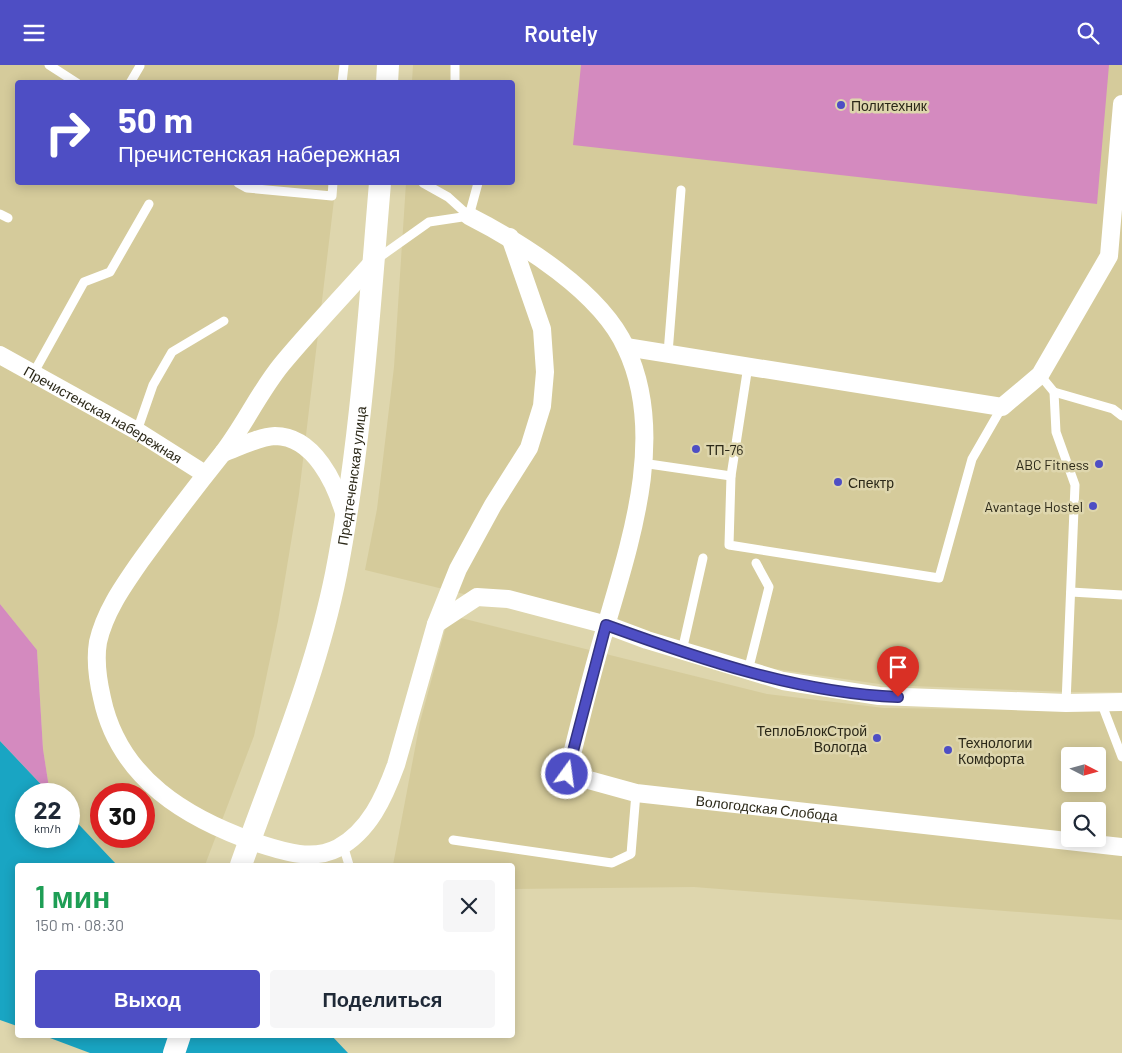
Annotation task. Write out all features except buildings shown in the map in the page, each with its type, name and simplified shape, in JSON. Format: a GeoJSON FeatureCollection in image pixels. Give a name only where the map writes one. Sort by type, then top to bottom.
{"type":"FeatureCollection","features":[{"type":"Feature","properties":{"kind":"street"},"geometry":{"type":"LineString","coordinates":[[387,80],[388,65]]}},
{"type":"Feature","properties":{"kind":"street"},"geometry":{"type":"LineString","coordinates":[[626,347],[1002,407],[1040,375],[1110,256],[1116,239],[1122,104]]}},
{"type":"Feature","properties":{"kind":"street","name":"Предтеченская улица"},"geometry":{"type":"LineString","coordinates":[[242,863],[322,631],[336,574],[357,435],[380,185]]}},
{"type":"Feature","properties":{"kind":"street"},"geometry":{"type":"LineString","coordinates":[[469,216],[510,237],[576,285],[610,320],[626,347],[640,383],[644,410],[642,463],[628,551],[606,625]]}},
{"type":"Feature","properties":{"kind":"street"},"geometry":{"type":"LineString","coordinates":[[373,262],[281,365],[223,453],[204,474],[126,582],[109,609],[98,644],[100,688],[113,733],[123,753],[142,777],[177,805],[200,820],[242,838],[296,854],[316,855],[343,845],[363,830],[388,787],[436,624],[458,569],[478,529],[529,448],[542,406],[545,372],[542,329],[510,237]]}},
{"type":"Feature","properties":{"kind":"street","name":"Пречистенская набережная"},"geometry":{"type":"LineString","coordinates":[[0,355],[137,431],[204,474]]}},
{"type":"Feature","properties":{"kind":"street"},"geometry":{"type":"LineString","coordinates":[[223,453],[267,437],[276,436],[292,440],[309,450],[319,461],[335,488],[345,516]]}},
{"type":"Feature","properties":{"kind":"street"},"geometry":{"type":"LineString","coordinates":[[436,624],[477,597],[508,599],[606,625],[682,651],[783,681],[879,696],[1066,703],[1122,702]]}},
{"type":"Feature","properties":{"kind":"street","name":"Вологодская Слобода"},"geometry":{"type":"LineString","coordinates":[[606,625],[567,774],[636,793],[1122,847]]}},
{"type":"Feature","properties":{"kind":"street"},"geometry":{"type":"LineString","coordinates":[[174,1053],[179,1038]]}},
{"type":"Feature","properties":{"kind":"lane"},"geometry":{"type":"LineString","coordinates":[[49,65],[72,80]]}},
{"type":"Feature","properties":{"kind":"lane"},"geometry":{"type":"LineString","coordinates":[[342,80],[344,65]]}},
{"type":"Feature","properties":{"kind":"lane"},"geometry":{"type":"LineString","coordinates":[[455,65],[455,80]]}},
{"type":"Feature","properties":{"kind":"lane"},"geometry":{"type":"LineString","coordinates":[[132,80],[140,66]]}},
{"type":"Feature","properties":{"kind":"lane"},"geometry":{"type":"LineString","coordinates":[[241,185],[247,189],[332,196],[333,185]]}},
{"type":"Feature","properties":{"kind":"lane"},"geometry":{"type":"LineString","coordinates":[[427,185],[448,197],[469,216]]}},
{"type":"Feature","properties":{"kind":"lane"},"geometry":{"type":"LineString","coordinates":[[469,216],[477,185]]}},
{"type":"Feature","properties":{"kind":"lane"},"geometry":{"type":"LineString","coordinates":[[668,353],[681,190]]}},
{"type":"Feature","properties":{"kind":"lane"},"geometry":{"type":"LineString","coordinates":[[33,373],[84,282],[110,272],[149,204]]}},
{"type":"Feature","properties":{"kind":"lane"},"geometry":{"type":"LineString","coordinates":[[373,262],[429,222],[469,216]]}},
{"type":"Feature","properties":{"kind":"lane"},"geometry":{"type":"LineString","coordinates":[[137,431],[153,385],[172,353],[224,321]]}},
{"type":"Feature","properties":{"kind":"lane"},"geometry":{"type":"LineString","coordinates":[[748,366],[731,476],[729,545],[939,578],[972,459],[1002,407]]}},
{"type":"Feature","properties":{"kind":"lane"},"geometry":{"type":"LineString","coordinates":[[1040,375],[1054,392],[1113,409],[1122,416]]}},
{"type":"Feature","properties":{"kind":"lane"},"geometry":{"type":"LineString","coordinates":[[1054,392],[1056,432],[1075,485],[1066,703]]}},
{"type":"Feature","properties":{"kind":"lane"},"geometry":{"type":"LineString","coordinates":[[642,463],[731,476]]}},
{"type":"Feature","properties":{"kind":"lane"},"geometry":{"type":"LineString","coordinates":[[682,651],[703,558]]}},
{"type":"Feature","properties":{"kind":"lane"},"geometry":{"type":"LineString","coordinates":[[748,671],[770,587],[756,563]]}},
{"type":"Feature","properties":{"kind":"lane"},"geometry":{"type":"LineString","coordinates":[[1071,592],[1122,595]]}},
{"type":"Feature","properties":{"kind":"lane"},"geometry":{"type":"LineString","coordinates":[[1101,703],[1122,757]]}},
{"type":"Feature","properties":{"kind":"lane"},"geometry":{"type":"LineString","coordinates":[[453,840],[612,863],[631,854],[636,793]]}},
{"type":"Feature","properties":{"kind":"lane"},"geometry":{"type":"LineString","coordinates":[[343,845],[348,863]]}},
{"type":"Feature","properties":{"kind":"shaded area"},"geometry":{"type":"Polygon","coordinates":[[[0,65],[348,65],[346,80],[15,80],[15,185],[336,185],[299,494],[278,621],[254,736],[206,863],[115,863],[101,848],[155,848],[155,783],[90,783],[90,836],[80,826],[80,783],[48,783],[43,749],[37,650],[0,604],[0,65]]]}},
{"type":"Feature","properties":{"kind":"shaded area"},"geometry":{"type":"Polygon","coordinates":[[[413,65],[1122,65],[1122,692],[1068,692],[886,685],[768,668],[365,570],[377,509],[394,367],[406,185],[515,185],[515,80],[412,80],[413,65]]]}},
{"type":"Feature","properties":{"kind":"shaded area","name":"Политехник"},"geometry":{"type":"Polygon","coordinates":[[[581,65],[1109,65],[1097,204],[573,145],[581,65]]]}},
{"type":"Feature","properties":{"kind":"shaded area"},"geometry":{"type":"Polygon","coordinates":[[[0,604],[37,650],[43,749],[48,783],[40,783],[0,741],[0,604]]]}},
{"type":"Feature","properties":{"kind":"shaded area"},"geometry":{"type":"Polygon","coordinates":[[[449,615],[767,694],[884,708],[1122,711],[1122,920],[694,887],[515,889],[515,863],[393,863],[420,722],[449,615]]]}},
{"type":"Feature","properties":{"kind":"water"},"geometry":{"type":"Polygon","coordinates":[[[0,741],[40,783],[15,783],[15,848],[80,848],[80,826],[90,836],[90,848],[101,848],[115,863],[15,863],[15,1025],[0,1020],[0,741]]]}},
{"type":"Feature","properties":{"kind":"water"},"geometry":{"type":"Polygon","coordinates":[[[50,1038],[334,1038],[348,1053],[90,1053],[50,1038]]]}},
{"type":"Feature","properties":{"kind":"place","name":"Политехник"},"geometry":{"type":"Point","coordinates":[841,105]}},
{"type":"Feature","properties":{"kind":"place","name":"ТП-76"},"geometry":{"type":"Point","coordinates":[696,449]}},
{"type":"Feature","properties":{"kind":"place","name":"ABC Fitness"},"geometry":{"type":"Point","coordinates":[1099,464]}},
{"type":"Feature","properties":{"kind":"place","name":"Спектр"},"geometry":{"type":"Point","coordinates":[838,482]}},
{"type":"Feature","properties":{"kind":"place","name":"Avantage Hostel"},"geometry":{"type":"Point","coordinates":[1093,506]}},
{"type":"Feature","properties":{"kind":"place","name":"ТеплоБлокСтрой Вологда"},"geometry":{"type":"Point","coordinates":[877,738]}},
{"type":"Feature","properties":{"kind":"place","name":"Технологии Комфорта"},"geometry":{"type":"Point","coordinates":[948,750]}},
{"type":"Feature","properties":{"kind":"route"},"geometry":{"type":"LineString","coordinates":[[567,774],[606,625],[647,640],[783,681],[879,696],[898,697]]}}]}
